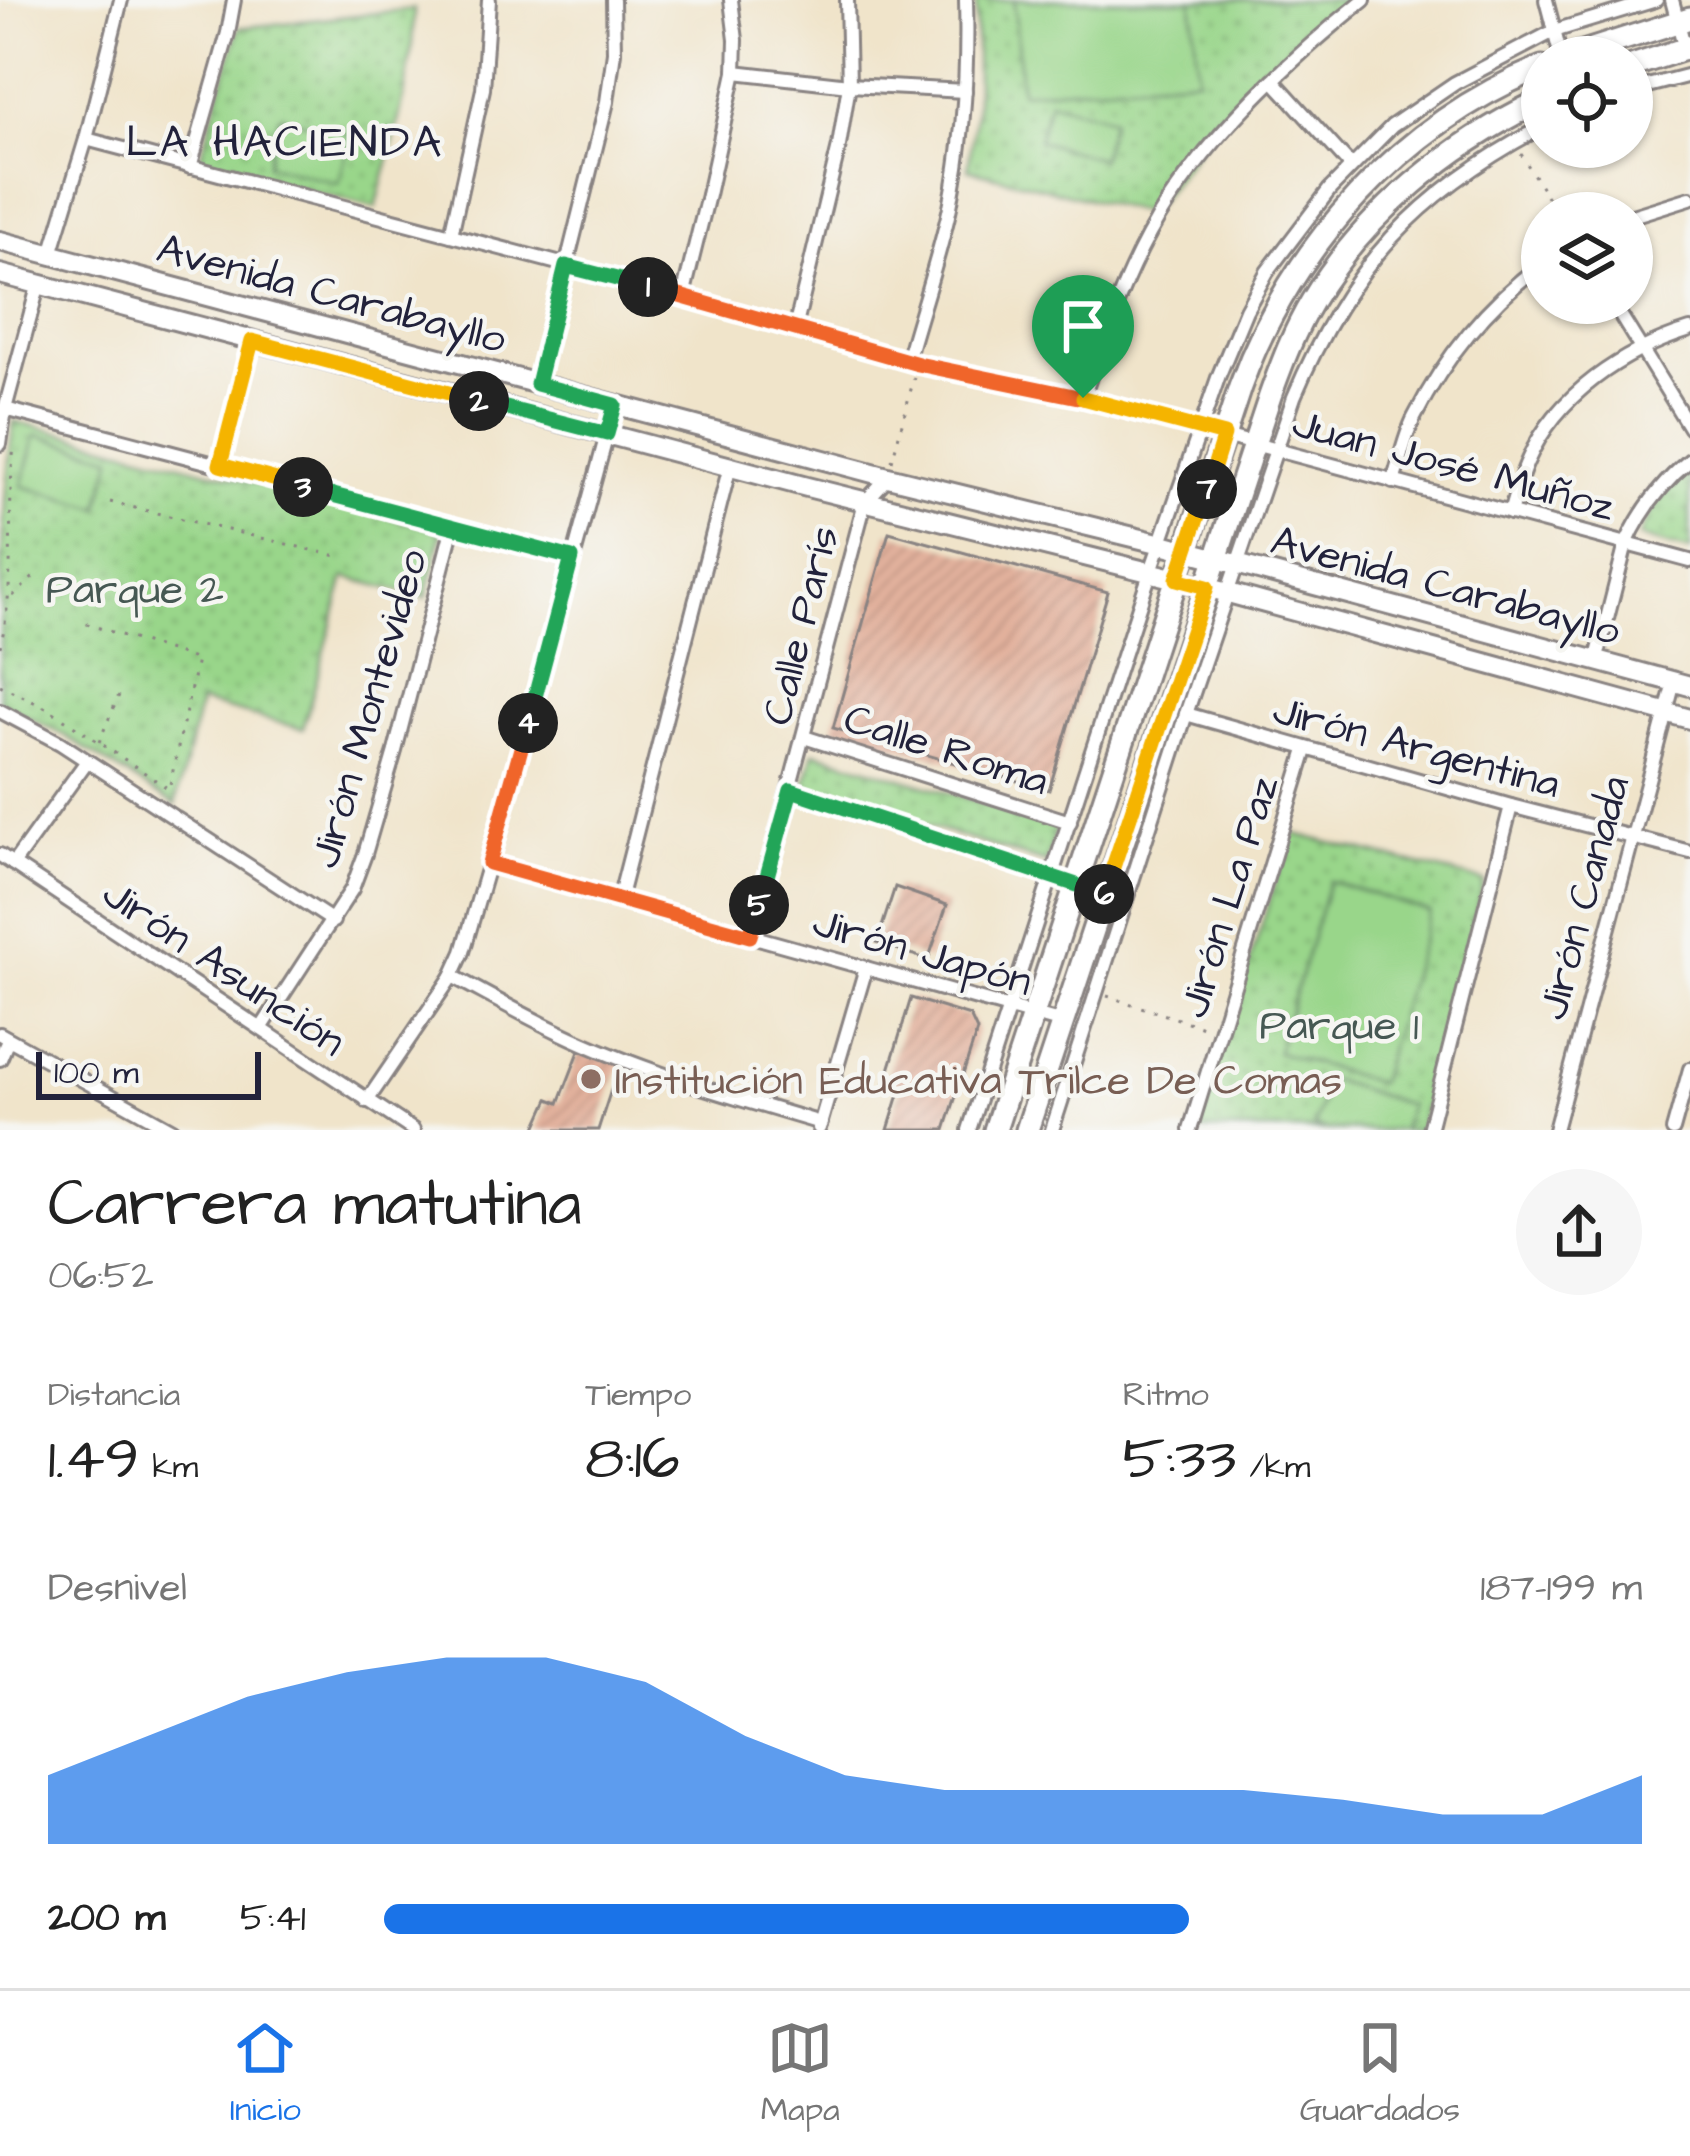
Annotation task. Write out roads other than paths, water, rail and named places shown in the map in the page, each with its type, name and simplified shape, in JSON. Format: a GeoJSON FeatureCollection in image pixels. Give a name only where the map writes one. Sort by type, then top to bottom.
{"type":"FeatureCollection","features":[{"type":"Feature","properties":{"kind":"main road"},"geometry":{"type":"LineString","coordinates":[[1619,36],[1680,13]]}},
{"type":"Feature","properties":{"kind":"main road"},"geometry":{"type":"LineString","coordinates":[[1653,59],[1687,48]]}},
{"type":"Feature","properties":{"kind":"main road"},"geometry":{"type":"LineString","coordinates":[[995,1130],[1224,435],[1267,321],[1316,245],[1389,165],[1434,127],[1521,76]]}},
{"type":"Feature","properties":{"kind":"main road"},"geometry":{"type":"LineString","coordinates":[[1027,1130],[1104,894],[1266,446],[1282,364],[1294,335],[1312,301],[1360,237],[1402,194],[1476,135],[1521,111]]}},
{"type":"Feature","properties":{"kind":"main road","name":"Avenida Carabayllo"},"geometry":{"type":"LineString","coordinates":[[0,241],[1682,684]]}},
{"type":"Feature","properties":{"kind":"main road","name":"Avenida Carabayllo"},"geometry":{"type":"LineString","coordinates":[[0,274],[866,502],[1151,572],[1690,718]]}},
{"type":"Feature","properties":{"kind":"street"},"geometry":{"type":"LineString","coordinates":[[51,254],[121,0]]}},
{"type":"Feature","properties":{"kind":"street"},"geometry":{"type":"LineString","coordinates":[[190,167],[234,0]]}},
{"type":"Feature","properties":{"kind":"street"},"geometry":{"type":"LineString","coordinates":[[451,235],[482,88],[489,0]]}},
{"type":"Feature","properties":{"kind":"street"},"geometry":{"type":"LineString","coordinates":[[537,384],[607,102],[614,52],[613,0]]}},
{"type":"Feature","properties":{"kind":"street"},"geometry":{"type":"LineString","coordinates":[[683,296],[735,72],[731,0]]}},
{"type":"Feature","properties":{"kind":"street"},"geometry":{"type":"LineString","coordinates":[[795,328],[849,85],[848,0]]}},
{"type":"Feature","properties":{"kind":"street"},"geometry":{"type":"LineString","coordinates":[[912,363],[949,211],[965,91],[966,0]]}},
{"type":"Feature","properties":{"kind":"street"},"geometry":{"type":"LineString","coordinates":[[1083,398],[1115,310],[1166,205],[1241,112],[1364,0]]}},
{"type":"Feature","properties":{"kind":"street"},"geometry":{"type":"LineString","coordinates":[[1546,0],[1556,36]]}},
{"type":"Feature","properties":{"kind":"street"},"geometry":{"type":"LineString","coordinates":[[969,1130],[1219,375],[1267,272],[1351,166],[1392,127],[1455,83],[1554,32],[1656,0]]}},
{"type":"Feature","properties":{"kind":"street"},"geometry":{"type":"LineString","coordinates":[[1680,13],[1687,48]]}},
{"type":"Feature","properties":{"kind":"street"},"geometry":{"type":"LineString","coordinates":[[735,72],[965,91]]}},
{"type":"Feature","properties":{"kind":"street"},"geometry":{"type":"LineString","coordinates":[[1653,85],[1690,75]]}},
{"type":"Feature","properties":{"kind":"street"},"geometry":{"type":"LineString","coordinates":[[1273,80],[1351,166]]}},
{"type":"Feature","properties":{"kind":"street"},"geometry":{"type":"LineString","coordinates":[[1266,446],[1294,397],[1312,352],[1370,260],[1438,192],[1521,138]]}},
{"type":"Feature","properties":{"kind":"street","name":"Juan José Muñoz"},"geometry":{"type":"LineString","coordinates":[[86,139],[683,296],[912,363],[1202,428],[1690,561]]}},
{"type":"Feature","properties":{"kind":"street"},"geometry":{"type":"LineString","coordinates":[[1653,209],[1690,198]]}},
{"type":"Feature","properties":{"kind":"street"},"geometry":{"type":"LineString","coordinates":[[1393,482],[1412,423],[1451,357],[1521,281]]}},
{"type":"Feature","properties":{"kind":"street"},"geometry":{"type":"LineString","coordinates":[[7,444],[5,409],[39,283]]}},
{"type":"Feature","properties":{"kind":"street"},"geometry":{"type":"LineString","coordinates":[[1626,324],[1690,428]]}},
{"type":"Feature","properties":{"kind":"street"},"geometry":{"type":"LineString","coordinates":[[1510,513],[1529,457],[1574,396],[1606,368],[1690,330]]}},
{"type":"Feature","properties":{"kind":"street"},"geometry":{"type":"LineString","coordinates":[[367,1102],[452,976],[463,952],[615,405]]}},
{"type":"Feature","properties":{"kind":"street"},"geometry":{"type":"LineString","coordinates":[[5,409],[572,558]]}},
{"type":"Feature","properties":{"kind":"street"},"geometry":{"type":"LineString","coordinates":[[1597,662],[1626,544],[1649,501],[1690,460]]}},
{"type":"Feature","properties":{"kind":"street"},"geometry":{"type":"LineString","coordinates":[[619,900],[730,466]]}},
{"type":"Feature","properties":{"kind":"street","name":"Calle París"},"geometry":{"type":"LineString","coordinates":[[750,936],[866,502],[888,477]]}},
{"type":"Feature","properties":{"kind":"street","name":"Jirón Montevideo"},"geometry":{"type":"LineString","coordinates":[[262,1028],[352,889],[453,526]]}},
{"type":"Feature","properties":{"kind":"street"},"geometry":{"type":"LineString","coordinates":[[1052,1130],[1186,714],[1217,590]]}},
{"type":"Feature","properties":{"kind":"street","name":"Jirón Canada"},"geometry":{"type":"LineString","coordinates":[[1555,1130],[1665,712],[1682,684]]}},
{"type":"Feature","properties":{"kind":"street"},"geometry":{"type":"LineString","coordinates":[[0,711],[61,743],[334,921]]}},
{"type":"Feature","properties":{"kind":"street","name":"Jirón Argentina"},"geometry":{"type":"LineString","coordinates":[[1186,714],[1690,852]]}},
{"type":"Feature","properties":{"kind":"street","name":"Calle Roma"},"geometry":{"type":"LineString","coordinates":[[804,737],[1070,822]]}},
{"type":"Feature","properties":{"kind":"street","name":"Jirón La Paz"},"geometry":{"type":"LineString","coordinates":[[1190,1130],[1306,750]]}},
{"type":"Feature","properties":{"kind":"street"},"geometry":{"type":"LineString","coordinates":[[13,864],[87,761]]}},
{"type":"Feature","properties":{"kind":"street","name":"Calle Roma"},"geometry":{"type":"LineString","coordinates":[[791,790],[1104,894]]}},
{"type":"Feature","properties":{"kind":"street"},"geometry":{"type":"LineString","coordinates":[[1429,1130],[1511,806]]}},
{"type":"Feature","properties":{"kind":"street","name":"Jirón Asunción"},"geometry":{"type":"LineString","coordinates":[[0,855],[413,1130]]}},
{"type":"Feature","properties":{"kind":"street","name":"Jirón Japón"},"geometry":{"type":"LineString","coordinates":[[489,863],[1063,1023]]}},
{"type":"Feature","properties":{"kind":"street"},"geometry":{"type":"LineString","coordinates":[[452,976],[616,1056],[820,1126],[866,968]]}},
{"type":"Feature","properties":{"kind":"street"},"geometry":{"type":"LineString","coordinates":[[0,1059],[4,1037],[172,1130]]}},
{"type":"Feature","properties":{"kind":"street"},"geometry":{"type":"LineString","coordinates":[[1673,1130],[1690,1070]]}},
{"type":"Feature","properties":{"kind":"place","name":"Institución Educativa Trilce De Comas"},"geometry":{"type":"Point","coordinates":[591,1079]}},
{"type":"Feature","properties":{"kind":"district","name":"LA HACIENDA"},"geometry":{"type":"Point","coordinates":[285,140]}},
{"type":"Feature","properties":{"kind":"park label","name":"Parque 2"},"geometry":{"type":"Point","coordinates":[135,588]}},
{"type":"Feature","properties":{"kind":"park label","name":"Parque 1"},"geometry":{"type":"Point","coordinates":[1339,1024]}}]}
